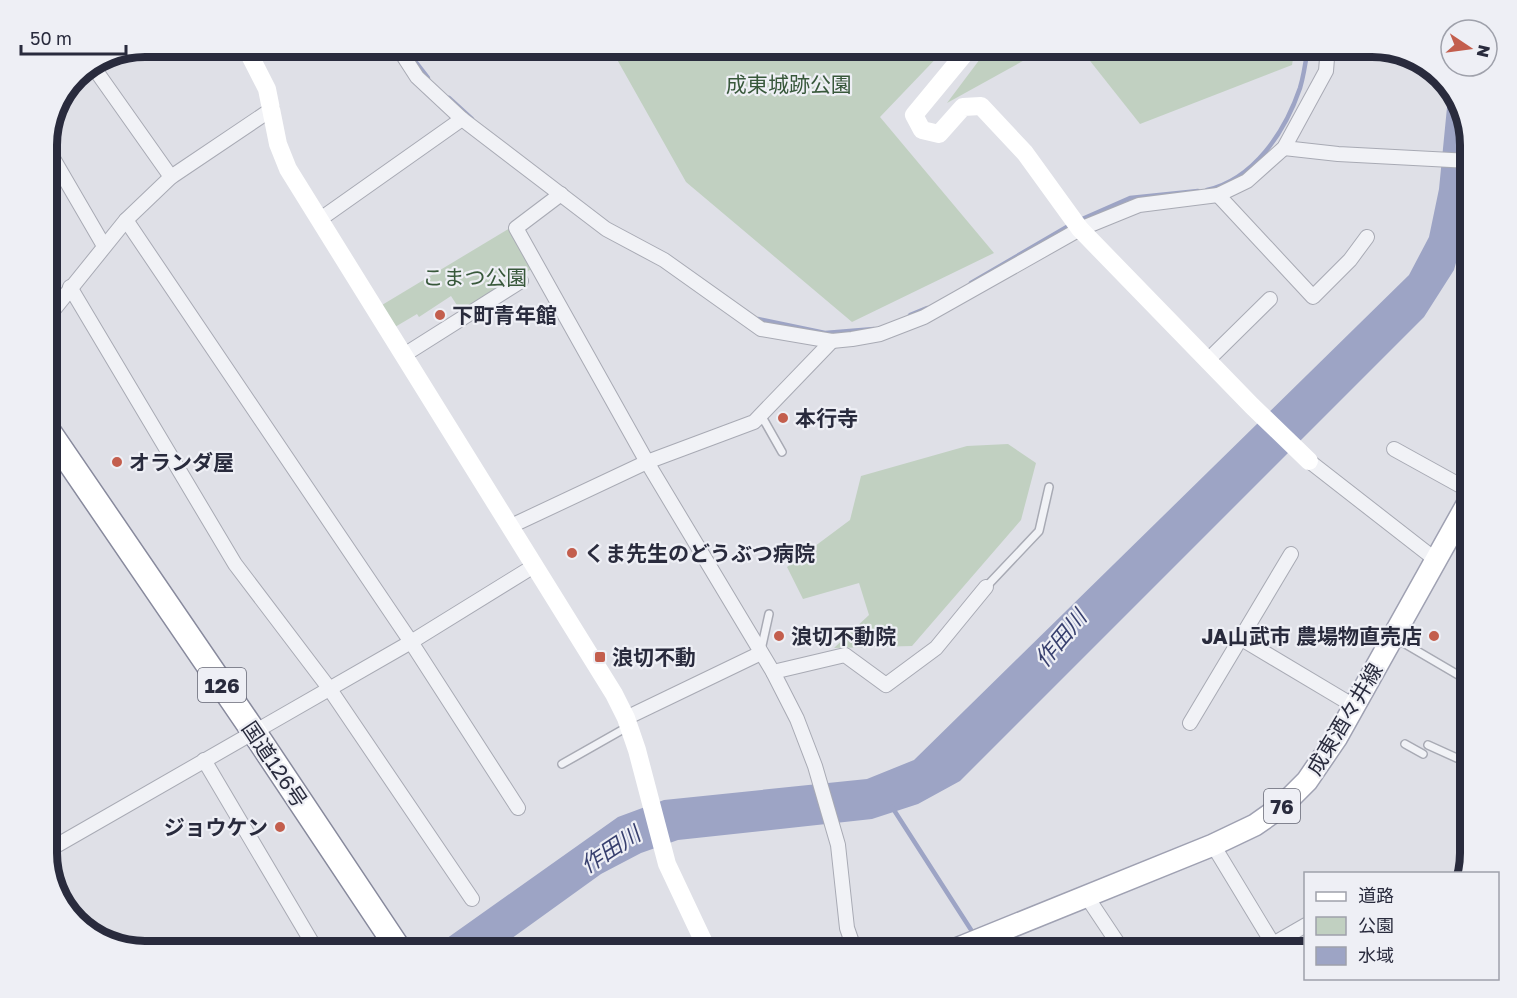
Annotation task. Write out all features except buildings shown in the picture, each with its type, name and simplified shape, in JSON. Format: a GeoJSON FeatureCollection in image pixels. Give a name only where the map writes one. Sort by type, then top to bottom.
{"type":"FeatureCollection","features":[{"type":"Feature","properties":{"kind":"highway","name":"国道126号"},"geometry":{"type":"LineString","coordinates":[[57,444],[254,732],[393,941]]}},
{"type":"Feature","properties":{"kind":"main road","name":"成東酒々井線"},"geometry":{"type":"LineString","coordinates":[[976,941],[1213,845],[1255,825],[1282,806],[1307,781],[1354,706],[1460,518]]}},
{"type":"Feature","properties":{"kind":"street"},"geometry":{"type":"LineString","coordinates":[[251,57],[267,89],[278,144],[288,169],[614,694],[627,722],[647,786],[667,864],[703,941]]}},
{"type":"Feature","properties":{"kind":"street"},"geometry":{"type":"LineString","coordinates":[[404,57],[417,77],[462,119],[606,229],[664,260],[761,329],[831,341],[880,334],[924,317],[1077,224],[1139,206],[1218,195],[1247,181],[1284,148],[1326,71],[1327,57]]}},
{"type":"Feature","properties":{"kind":"street"},"geometry":{"type":"LineString","coordinates":[[962,57],[914,115],[922,130],[939,134],[963,107],[981,106],[1024,153],[1077,224],[1252,406],[1309,461],[1436,560]]}},
{"type":"Feature","properties":{"kind":"street"},"geometry":{"type":"LineString","coordinates":[[97,72],[171,177]]}},
{"type":"Feature","properties":{"kind":"street"},"geometry":{"type":"LineString","coordinates":[[57,305],[126,220],[171,177],[272,110]]}},
{"type":"Feature","properties":{"kind":"street"},"geometry":{"type":"LineString","coordinates":[[319,220],[462,119]]}},
{"type":"Feature","properties":{"kind":"street"},"geometry":{"type":"LineString","coordinates":[[1284,148],[1338,154],[1460,161]]}},
{"type":"Feature","properties":{"kind":"street"},"geometry":{"type":"LineString","coordinates":[[57,165],[104,246]]}},
{"type":"Feature","properties":{"kind":"street"},"geometry":{"type":"LineString","coordinates":[[561,194],[516,228],[647,462],[773,672],[797,719],[815,766],[838,845],[847,928],[852,941]]}},
{"type":"Feature","properties":{"kind":"street"},"geometry":{"type":"LineString","coordinates":[[1218,195],[1313,297],[1350,260],[1366,237]]}},
{"type":"Feature","properties":{"kind":"street"},"geometry":{"type":"LineString","coordinates":[[126,220],[411,642],[518,808]]}},
{"type":"Feature","properties":{"kind":"street"},"geometry":{"type":"LineString","coordinates":[[404,355],[521,281]]}},
{"type":"Feature","properties":{"kind":"street"},"geometry":{"type":"LineString","coordinates":[[70,287],[234,564],[329,688],[472,899]]}},
{"type":"Feature","properties":{"kind":"street"},"geometry":{"type":"LineString","coordinates":[[1208,360],[1270,299]]}},
{"type":"Feature","properties":{"kind":"street"},"geometry":{"type":"LineString","coordinates":[[511,526],[647,462],[754,422],[831,341]]}},
{"type":"Feature","properties":{"kind":"street"},"geometry":{"type":"LineString","coordinates":[[1394,449],[1460,485]]}},
{"type":"Feature","properties":{"kind":"street"},"geometry":{"type":"LineString","coordinates":[[1190,723],[1291,554]]}},
{"type":"Feature","properties":{"kind":"street"},"geometry":{"type":"LineString","coordinates":[[57,845],[411,642],[534,566]]}},
{"type":"Feature","properties":{"kind":"street"},"geometry":{"type":"LineString","coordinates":[[773,672],[845,655],[886,686],[936,648],[986,587]]}},
{"type":"Feature","properties":{"kind":"street"},"geometry":{"type":"LineString","coordinates":[[1240,638],[1354,706]]}},
{"type":"Feature","properties":{"kind":"street"},"geometry":{"type":"LineString","coordinates":[[627,722],[761,653]]}},
{"type":"Feature","properties":{"kind":"street"},"geometry":{"type":"LineString","coordinates":[[204,760],[311,941]]}},
{"type":"Feature","properties":{"kind":"street"},"geometry":{"type":"LineString","coordinates":[[1213,845],[1271,941]]}},
{"type":"Feature","properties":{"kind":"street"},"geometry":{"type":"LineString","coordinates":[[1087,897],[1116,941]]}},
{"type":"Feature","properties":{"kind":"street"},"geometry":{"type":"LineString","coordinates":[[1278,941],[1304,926]]}},
{"type":"Feature","properties":{"kind":"lane"},"geometry":{"type":"LineString","coordinates":[[761,415],[782,452]]}},
{"type":"Feature","properties":{"kind":"lane"},"geometry":{"type":"LineString","coordinates":[[986,587],[1038,531],[1049,487]]}},
{"type":"Feature","properties":{"kind":"lane"},"geometry":{"type":"LineString","coordinates":[[761,653],[769,614]]}},
{"type":"Feature","properties":{"kind":"lane"},"geometry":{"type":"LineString","coordinates":[[1393,637],[1460,676]]}},
{"type":"Feature","properties":{"kind":"lane"},"geometry":{"type":"LineString","coordinates":[[562,764],[627,722]]}},
{"type":"Feature","properties":{"kind":"lane"},"geometry":{"type":"LineString","coordinates":[[1405,744],[1423,754]]}},
{"type":"Feature","properties":{"kind":"lane"},"geometry":{"type":"LineString","coordinates":[[1428,745],[1460,759]]}},
{"type":"Feature","properties":{"kind":"green space","name":"成東城跡公園"},"geometry":{"type":"Polygon","coordinates":[[[616,57],[937,57],[880,117],[994,253],[852,322],[686,182],[616,57]]]}},
{"type":"Feature","properties":{"kind":"green space"},"geometry":{"type":"Polygon","coordinates":[[[982,57],[1030,57],[947,103],[982,57]]]}},
{"type":"Feature","properties":{"kind":"green space"},"geometry":{"type":"Polygon","coordinates":[[[1087,57],[1293,57],[1292,65],[1140,124],[1087,57]]]}},
{"type":"Feature","properties":{"kind":"green space","name":"こまつ公園"},"geometry":{"type":"Polygon","coordinates":[[[510,228],[533,268],[462,313],[451,296],[419,317],[417,314],[395,327],[382,305],[510,228]]]}},
{"type":"Feature","properties":{"kind":"green space"},"geometry":{"type":"Polygon","coordinates":[[[1008,444],[1036,463],[1021,520],[912,646],[834,648],[869,615],[859,583],[803,599],[787,567],[850,520],[861,476],[967,446],[1008,444]]]}},
{"type":"Feature","properties":{"kind":"water","name":"作田川"},"geometry":{"type":"Polygon","coordinates":[[[1448,101],[1457,123],[1460,145],[1460,249],[1454,270],[1424,317],[960,781],[918,804],[872,819],[678,840],[641,853],[601,874],[508,941],[443,941],[618,817],[664,800],[867,779],[914,760],[1409,275],[1429,237],[1439,189],[1448,101]]]}},
{"type":"Feature","properties":{"kind":"waterway"},"geometry":{"type":"LineString","coordinates":[[412,57],[428,78]]}},
{"type":"Feature","properties":{"kind":"waterway"},"geometry":{"type":"LineString","coordinates":[[1207,190],[1239,176],[1266,151],[1294,105],[1306,57]]}},
{"type":"Feature","properties":{"kind":"waterway"},"geometry":{"type":"LineString","coordinates":[[449,98],[472,119]]}},
{"type":"Feature","properties":{"kind":"waterway"},"geometry":{"type":"LineString","coordinates":[[1080,220],[1130,198],[1198,191]]}},
{"type":"Feature","properties":{"kind":"waterway"},"geometry":{"type":"LineString","coordinates":[[971,283],[1072,224]]}},
{"type":"Feature","properties":{"kind":"waterway"},"geometry":{"type":"LineString","coordinates":[[910,315],[927,308]]}},
{"type":"Feature","properties":{"kind":"waterway"},"geometry":{"type":"LineString","coordinates":[[758,319],[825,333],[874,329]]}},
{"type":"Feature","properties":{"kind":"waterway"},"geometry":{"type":"LineString","coordinates":[[892,807],[975,936]]}},
{"type":"Feature","properties":{"kind":"place","name":"下町青年館"},"geometry":{"type":"Point","coordinates":[440,315]}},
{"type":"Feature","properties":{"kind":"place","name":"本行寺"},"geometry":{"type":"Point","coordinates":[783,418]}},
{"type":"Feature","properties":{"kind":"place","name":"オランダ屋"},"geometry":{"type":"Point","coordinates":[117,462]}},
{"type":"Feature","properties":{"kind":"place","name":"くま先生のどうぶつ病院"},"geometry":{"type":"Point","coordinates":[572,553]}},
{"type":"Feature","properties":{"kind":"place","name":"浪切不動院"},"geometry":{"type":"Point","coordinates":[779,636]}},
{"type":"Feature","properties":{"kind":"place","name":"JA山武市 農場物直売店"},"geometry":{"type":"Point","coordinates":[1434,636]}},
{"type":"Feature","properties":{"kind":"place","name":"浪切不動"},"geometry":{"type":"Point","coordinates":[600,657]}},
{"type":"Feature","properties":{"kind":"place","name":"ジョウケン"},"geometry":{"type":"Point","coordinates":[280,827]}}]}
